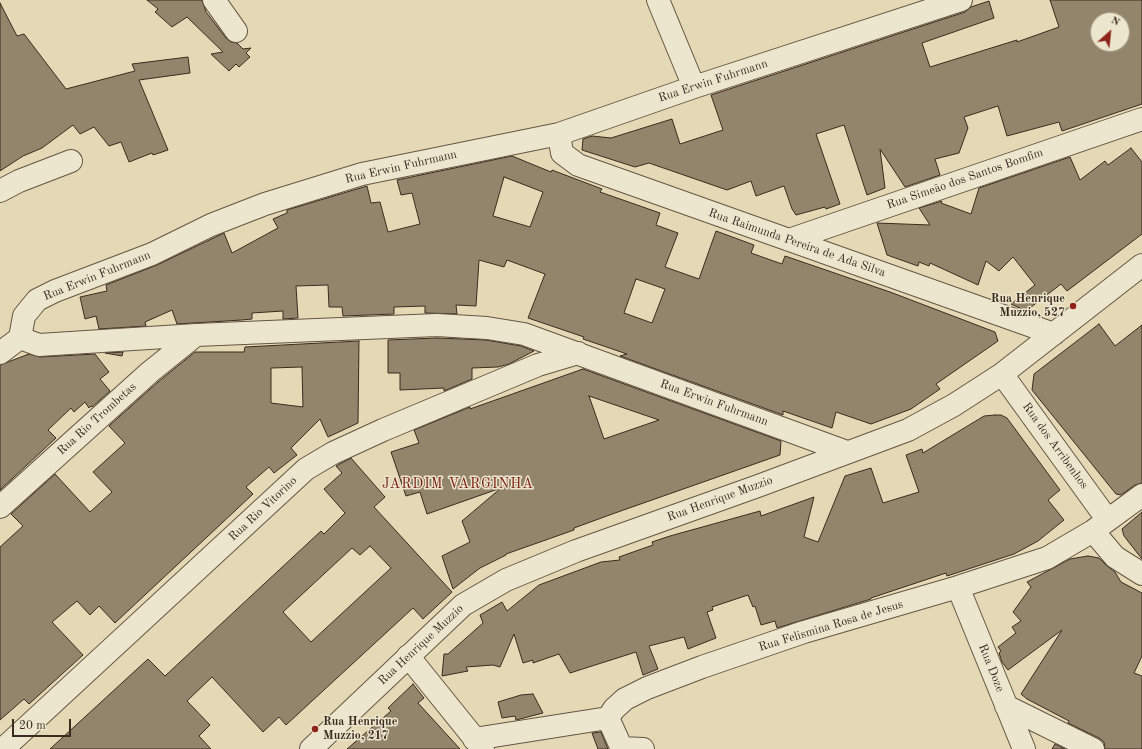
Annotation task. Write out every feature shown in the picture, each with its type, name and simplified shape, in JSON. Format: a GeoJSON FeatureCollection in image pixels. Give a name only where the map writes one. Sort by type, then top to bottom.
{"type":"FeatureCollection","features":[{"type":"Feature","properties":{"kind":"street"},"geometry":{"type":"LineString","coordinates":[[214,0],[236,31]]}},
{"type":"Feature","properties":{"kind":"street"},"geometry":{"type":"LineString","coordinates":[[658,0],[694,88]]}},
{"type":"Feature","properties":{"kind":"street","name":"Rua Erwin Fuhrmann"},"geometry":{"type":"LineString","coordinates":[[847,452],[524,334],[487,328],[437,325],[196,334],[39,345],[20,338],[24,316],[37,300],[55,291],[152,254],[212,225],[265,204],[362,174],[559,134],[961,0]]}},
{"type":"Feature","properties":{"kind":"street","name":"Rua Simeão dos Santos Bomfim"},"geometry":{"type":"LineString","coordinates":[[789,240],[1142,119]]}},
{"type":"Feature","properties":{"kind":"street","name":"Rua Raimunda Pereira de Ada Silva"},"geometry":{"type":"LineString","coordinates":[[559,134],[562,153],[578,165],[1054,334]]}},
{"type":"Feature","properties":{"kind":"street"},"geometry":{"type":"LineString","coordinates":[[0,191],[19,181],[71,161]]}},
{"type":"Feature","properties":{"kind":"street","name":"Rua Henrique Muzzio"},"geometry":{"type":"LineString","coordinates":[[312,749],[463,605],[506,580],[576,551],[758,486],[908,430],[954,404],[1002,374],[1142,264]]}},
{"type":"Feature","properties":{"kind":"street","name":"Rua Rio Trombetas"},"geometry":{"type":"LineString","coordinates":[[0,507],[150,372],[196,334]]}},
{"type":"Feature","properties":{"kind":"street"},"geometry":{"type":"LineString","coordinates":[[0,353],[20,338]]}},
{"type":"Feature","properties":{"kind":"street","name":"Rua Rio Vitorino"},"geometry":{"type":"LineString","coordinates":[[3,749],[306,469],[333,453],[383,430],[538,365],[578,353]]}},
{"type":"Feature","properties":{"kind":"street","name":"Rua dos Arribenhos"},"geometry":{"type":"LineString","coordinates":[[1002,374],[1100,525],[1115,557],[1142,574]]}},
{"type":"Feature","properties":{"kind":"street","name":"Rua Felismina Rosa de Jesus"},"geometry":{"type":"LineString","coordinates":[[608,718],[614,709],[625,700],[647,688],[804,632],[958,587],[1047,558],[1100,525],[1142,494]]}},
{"type":"Feature","properties":{"kind":"street","name":"Rua Doze"},"geometry":{"type":"LineString","coordinates":[[958,587],[1024,749]]}},
{"type":"Feature","properties":{"kind":"street"},"geometry":{"type":"LineString","coordinates":[[408,656],[478,744],[608,718],[622,748],[643,749]]}},
{"type":"Feature","properties":{"kind":"street"},"geometry":{"type":"LineString","coordinates":[[1006,706],[1093,749]]}},
{"type":"Feature","properties":{"kind":"building"},"geometry":{"type":"Polygon","coordinates":[[[147,0],[202,0],[206,12],[226,38],[231,42],[237,43],[243,49],[251,48],[246,53],[250,57],[239,67],[236,64],[229,71],[211,54],[223,52],[187,17],[172,27],[155,12],[158,9],[147,0]]]}},
{"type":"Feature","properties":{"kind":"building"},"geometry":{"type":"Polygon","coordinates":[[[1050,0],[1142,0],[1142,104],[1062,131],[1059,122],[1007,136],[998,106],[964,117],[968,128],[959,153],[935,159],[940,175],[905,187],[880,149],[885,188],[867,195],[844,125],[816,134],[840,204],[826,209],[825,207],[796,215],[792,209],[784,186],[756,196],[751,181],[727,190],[649,163],[635,167],[582,150],[583,139],[592,136],[611,138],[672,119],[680,144],[723,130],[711,95],[965,12],[971,7],[989,1],[994,18],[922,43],[930,67],[1017,40],[1017,42],[1059,27],[1050,0]]]}},
{"type":"Feature","properties":{"kind":"building"},"geometry":{"type":"Polygon","coordinates":[[[0,3],[17,36],[24,34],[66,89],[135,71],[132,64],[188,57],[190,73],[139,80],[168,150],[153,155],[152,153],[129,162],[121,142],[109,146],[94,127],[80,134],[73,125],[42,148],[23,156],[0,171],[0,3]]]}},
{"type":"Feature","properties":{"kind":"building"},"geometry":{"type":"Polygon","coordinates":[[[1131,148],[1142,162],[1142,234],[1067,291],[1061,284],[1026,311],[1011,304],[1035,285],[1013,257],[999,271],[986,261],[978,285],[930,263],[929,266],[919,262],[918,266],[887,255],[877,223],[930,225],[919,208],[942,201],[941,203],[971,214],[979,188],[1070,157],[1080,180],[1105,161],[1108,165],[1131,148]]]}},
{"type":"Feature","properties":{"kind":"building"},"geometry":{"type":"Polygon","coordinates":[[[512,156],[551,172],[552,170],[602,189],[600,192],[660,213],[656,225],[678,233],[665,267],[699,279],[716,231],[754,245],[751,253],[782,264],[785,256],[890,292],[995,332],[998,341],[936,384],[940,389],[911,409],[871,424],[836,412],[832,428],[783,411],[783,415],[620,356],[627,354],[583,339],[584,337],[528,318],[545,274],[507,260],[504,267],[479,260],[476,306],[456,305],[457,314],[425,313],[425,306],[394,307],[394,314],[343,316],[342,307],[329,307],[328,285],[296,286],[298,318],[283,319],[283,311],[252,313],[252,319],[177,324],[172,310],[145,322],[146,326],[99,329],[96,316],[85,319],[80,297],[107,291],[106,285],[157,265],[224,233],[232,253],[278,228],[273,219],[287,213],[287,210],[367,186],[371,203],[380,202],[388,232],[420,224],[412,193],[401,195],[397,180],[512,156]],[[504,177],[493,216],[530,227],[543,192],[504,177]],[[636,279],[624,313],[652,323],[665,289],[636,279]]]}},
{"type":"Feature","properties":{"kind":"building"},"geometry":{"type":"Polygon","coordinates":[[[1099,324],[1115,346],[1142,325],[1142,483],[1135,485],[1121,495],[1116,494],[1032,390],[1034,374],[1099,324]]]}},
{"type":"Feature","properties":{"kind":"building"},"geometry":{"type":"Polygon","coordinates":[[[437,338],[486,340],[521,346],[534,351],[509,364],[498,367],[472,368],[472,379],[444,391],[444,388],[400,390],[400,373],[388,373],[388,340],[437,338]]]}},
{"type":"Feature","properties":{"kind":"building"},"geometry":{"type":"Polygon","coordinates":[[[359,341],[358,423],[328,437],[320,419],[291,448],[297,455],[274,473],[269,467],[246,487],[253,494],[115,623],[99,606],[90,615],[77,601],[52,622],[83,655],[29,704],[24,699],[0,720],[0,547],[23,526],[11,514],[55,474],[90,512],[112,492],[93,472],[125,443],[109,426],[158,382],[195,352],[244,352],[245,347],[359,341]],[[302,367],[271,368],[271,403],[303,407],[302,367]]]}},
{"type":"Feature","properties":{"kind":"building"},"geometry":{"type":"Polygon","coordinates":[[[123,352],[122,356],[105,353],[123,352]]]}},
{"type":"Feature","properties":{"kind":"building"},"geometry":{"type":"Polygon","coordinates":[[[29,354],[40,357],[95,354],[109,372],[100,379],[110,391],[92,407],[91,406],[89,408],[85,402],[74,412],[71,408],[48,430],[56,438],[0,490],[0,365],[29,354]]]}},
{"type":"Feature","properties":{"kind":"building"},"geometry":{"type":"Polygon","coordinates":[[[583,369],[781,441],[780,455],[615,513],[574,528],[574,530],[506,554],[480,568],[453,589],[442,556],[470,542],[462,521],[501,488],[427,514],[420,492],[406,496],[391,452],[419,443],[414,430],[470,407],[470,409],[583,369]],[[589,396],[604,439],[659,420],[589,396]]]}},
{"type":"Feature","properties":{"kind":"building"},"geometry":{"type":"Polygon","coordinates":[[[1001,415],[1007,418],[1060,490],[1048,500],[1064,520],[1038,541],[1014,554],[947,576],[946,573],[871,599],[777,628],[775,621],[761,625],[755,606],[753,607],[748,595],[712,607],[713,610],[707,612],[716,638],[688,649],[684,637],[649,646],[658,669],[643,675],[636,652],[570,673],[559,654],[533,663],[533,660],[523,663],[514,634],[500,667],[493,665],[466,667],[468,671],[442,676],[444,654],[448,654],[483,623],[480,615],[502,602],[507,611],[539,585],[601,562],[620,560],[619,557],[653,545],[652,542],[760,511],[761,516],[814,497],[804,537],[818,542],[845,476],[871,468],[883,503],[919,492],[906,455],[922,449],[923,453],[984,416],[1001,415]]]}},
{"type":"Feature","properties":{"kind":"building"},"geometry":{"type":"Polygon","coordinates":[[[351,458],[385,497],[374,507],[452,592],[423,619],[413,608],[286,725],[279,717],[263,732],[212,677],[187,701],[210,725],[199,736],[211,749],[50,749],[148,659],[165,676],[321,531],[324,534],[345,513],[324,489],[342,473],[336,466],[351,458]],[[370,546],[360,555],[352,548],[283,612],[311,642],[391,568],[370,546]]]}},
{"type":"Feature","properties":{"kind":"building"},"geometry":{"type":"Polygon","coordinates":[[[1142,512],[1142,559],[1124,536],[1122,529],[1142,512]]]}},
{"type":"Feature","properties":{"kind":"building"},"geometry":{"type":"Polygon","coordinates":[[[1088,556],[1099,558],[1115,572],[1121,582],[1142,593],[1142,656],[1134,673],[1142,676],[1142,749],[1105,749],[1104,742],[1099,738],[1068,723],[1069,721],[1027,699],[1021,694],[1062,630],[1008,670],[1002,662],[999,653],[1001,651],[998,647],[1016,633],[1012,627],[1021,621],[1013,612],[1031,587],[1027,582],[1070,559],[1088,556]]]}},
{"type":"Feature","properties":{"kind":"building"},"geometry":{"type":"Polygon","coordinates":[[[413,684],[424,698],[418,703],[460,749],[347,749],[391,711],[388,708],[413,684]]]}},
{"type":"Feature","properties":{"kind":"building"},"geometry":{"type":"Polygon","coordinates":[[[533,694],[543,713],[516,720],[515,716],[502,718],[498,702],[521,695],[533,694]]]}},
{"type":"Feature","properties":{"kind":"building"},"geometry":{"type":"Polygon","coordinates":[[[601,732],[608,749],[598,749],[592,733],[601,732]]]}},
{"type":"Feature","properties":{"kind":"building"},"geometry":{"type":"Polygon","coordinates":[[[1055,744],[1065,749],[1052,749],[1055,744]]]}},
{"type":"Feature","properties":{"kind":"place","name":"Rua Henrique Muzzio, 527"},"geometry":{"type":"Point","coordinates":[1073,306]}},
{"type":"Feature","properties":{"kind":"place","name":"Rua Henrique Muzzio, 217"},"geometry":{"type":"Point","coordinates":[315,729]}},
{"type":"Feature","properties":{"kind":"district","name":"JARDIM VARGINHA"},"geometry":{"type":"Point","coordinates":[458,484]}}]}
